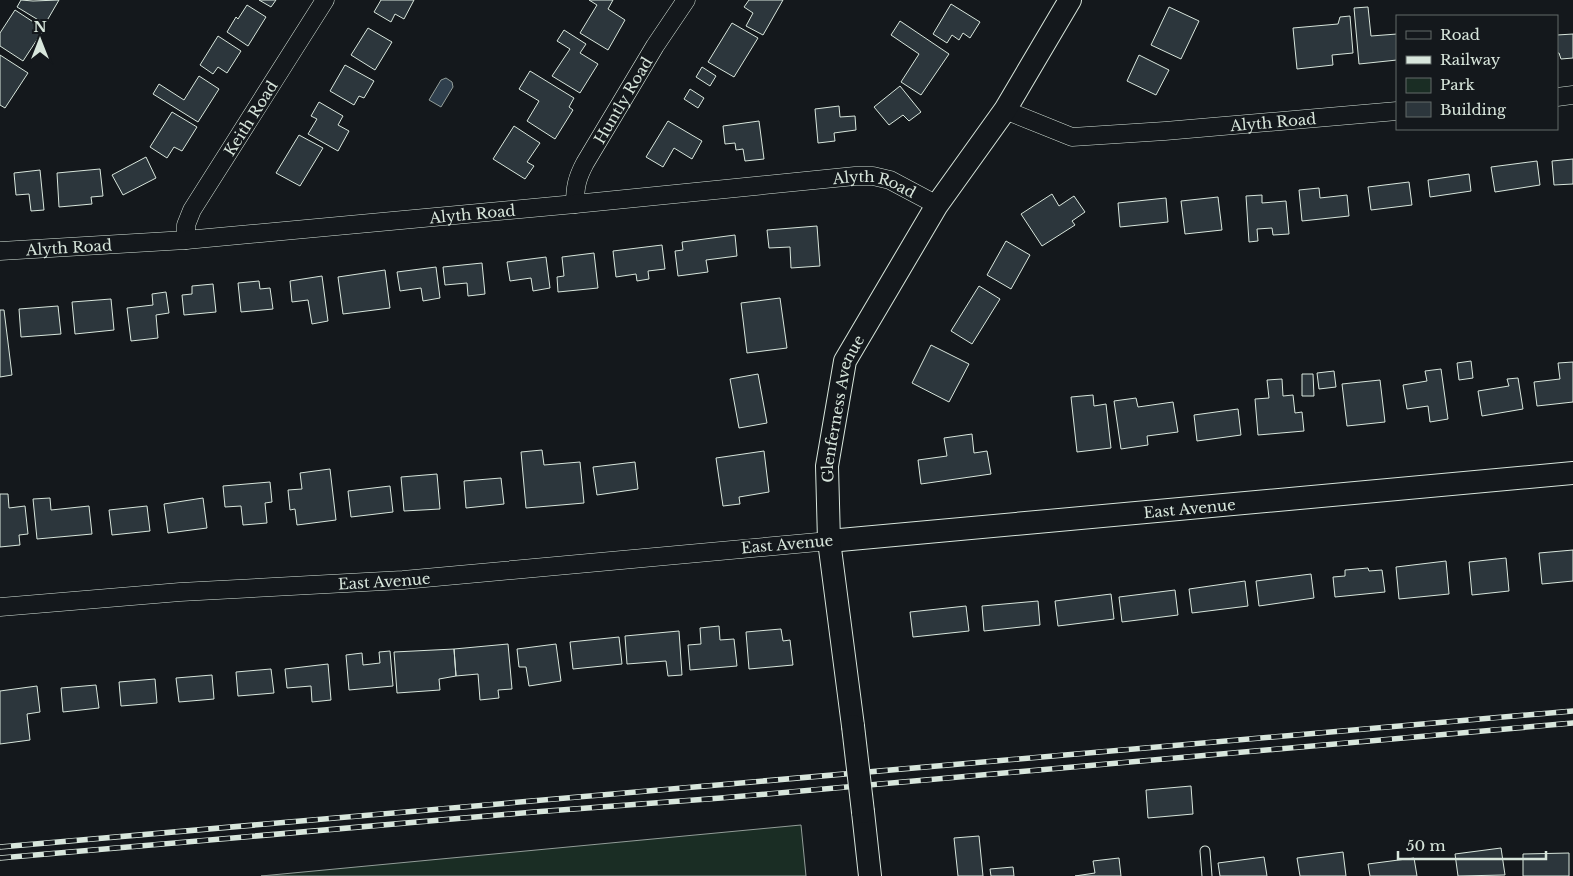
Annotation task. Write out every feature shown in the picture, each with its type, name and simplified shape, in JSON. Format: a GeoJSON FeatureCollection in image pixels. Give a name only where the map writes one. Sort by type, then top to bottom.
{"type":"FeatureCollection","features":[{"type":"Feature","properties":{"kind":"street","name":"Keith Road"},"geometry":{"type":"LineString","coordinates":[[186,240],[186,225],[192,210],[326,0]]}},
{"type":"Feature","properties":{"kind":"street","name":"Huntly Road"},"geometry":{"type":"LineString","coordinates":[[575,204],[577,178],[585,163],[655,46],[686,0]]}},
{"type":"Feature","properties":{"kind":"street","name":"Glenferness Avenue"},"geometry":{"type":"LineString","coordinates":[[870,876],[829,541],[827,466],[845,361],[937,206],[1006,110],[1070,0]]}},
{"type":"Feature","properties":{"kind":"street"},"geometry":{"type":"LineString","coordinates":[[1558,97],[1573,95]]}},
{"type":"Feature","properties":{"kind":"street","name":"Alyth Road"},"geometry":{"type":"LineString","coordinates":[[1006,110],[1072,137],[1396,111]]}},
{"type":"Feature","properties":{"kind":"street","name":"Alyth Road"},"geometry":{"type":"LineString","coordinates":[[0,251],[186,240],[855,176],[873,176],[890,180],[937,206]]}},
{"type":"Feature","properties":{"kind":"street","name":"East Avenue"},"geometry":{"type":"LineString","coordinates":[[0,607],[180,592],[403,580],[1573,473]]}},
{"type":"Feature","properties":{"kind":"lane"},"geometry":{"type":"LineString","coordinates":[[1205,851],[1207,876]]}},
{"type":"Feature","properties":{"kind":"green space"},"geometry":{"type":"Polygon","coordinates":[[[801,825],[806,876],[261,876],[801,825]]]}},
{"type":"Feature","properties":{"kind":"water"},"geometry":{"type":"Polygon","coordinates":[[[446,78],[452,82],[453,87],[441,107],[429,100],[441,80],[446,78]]]}},
{"type":"Feature","properties":{"kind":"building"},"geometry":{"type":"Polygon","coordinates":[[[21,0],[59,0],[45,24],[17,7],[21,0]]]}},
{"type":"Feature","properties":{"kind":"building"},"geometry":{"type":"Polygon","coordinates":[[[259,0],[276,0],[271,7],[259,0]]]}},
{"type":"Feature","properties":{"kind":"building"},"geometry":{"type":"Polygon","coordinates":[[[381,0],[414,0],[404,19],[395,14],[391,22],[374,12],[381,0]]]}},
{"type":"Feature","properties":{"kind":"building"},"geometry":{"type":"Polygon","coordinates":[[[589,0],[613,0],[608,9],[625,20],[608,50],[580,33],[597,5],[589,0]]]}},
{"type":"Feature","properties":{"kind":"building"},"geometry":{"type":"Polygon","coordinates":[[[749,0],[783,0],[763,35],[746,26],[753,13],[744,7],[749,0]]]}},
{"type":"Feature","properties":{"kind":"building"},"geometry":{"type":"Polygon","coordinates":[[[951,4],[980,22],[970,38],[963,33],[959,40],[952,35],[947,43],[933,34],[951,4]]]}},
{"type":"Feature","properties":{"kind":"building"},"geometry":{"type":"Polygon","coordinates":[[[247,5],[266,17],[248,46],[227,32],[236,17],[238,19],[247,5]]]}},
{"type":"Feature","properties":{"kind":"building"},"geometry":{"type":"Polygon","coordinates":[[[1169,7],[1199,21],[1181,59],[1151,45],[1169,7]]]}},
{"type":"Feature","properties":{"kind":"building"},"geometry":{"type":"Polygon","coordinates":[[[1368,7],[1371,36],[1396,34],[1396,60],[1359,64],[1354,8],[1368,7]]]}},
{"type":"Feature","properties":{"kind":"building"},"geometry":{"type":"Polygon","coordinates":[[[15,10],[44,29],[23,61],[0,46],[0,33],[15,10]]]}},
{"type":"Feature","properties":{"kind":"building"},"geometry":{"type":"Polygon","coordinates":[[[1350,16],[1353,53],[1332,55],[1333,65],[1297,69],[1293,28],[1338,24],[1340,17],[1350,16]]]}},
{"type":"Feature","properties":{"kind":"building"},"geometry":{"type":"Polygon","coordinates":[[[900,21],[949,54],[921,95],[901,82],[919,54],[891,35],[900,21]]]}},
{"type":"Feature","properties":{"kind":"building"},"geometry":{"type":"Polygon","coordinates":[[[732,23],[758,38],[734,77],[708,62],[732,23]]]}},
{"type":"Feature","properties":{"kind":"building"},"geometry":{"type":"Polygon","coordinates":[[[368,28],[392,42],[375,70],[351,55],[368,28]]]}},
{"type":"Feature","properties":{"kind":"building"},"geometry":{"type":"Polygon","coordinates":[[[564,30],[586,44],[580,53],[598,64],[580,93],[552,76],[570,49],[557,41],[564,30]]]}},
{"type":"Feature","properties":{"kind":"building"},"geometry":{"type":"Polygon","coordinates":[[[1573,34],[1573,58],[1561,59],[1558,53],[1558,35],[1573,34]]]}},
{"type":"Feature","properties":{"kind":"building"},"geometry":{"type":"Polygon","coordinates":[[[218,36],[241,51],[227,73],[218,67],[213,74],[200,65],[218,36]]]}},
{"type":"Feature","properties":{"kind":"building"},"geometry":{"type":"Polygon","coordinates":[[[0,55],[28,73],[5,108],[0,105],[0,55]]]}},
{"type":"Feature","properties":{"kind":"building"},"geometry":{"type":"Polygon","coordinates":[[[1139,55],[1169,70],[1156,95],[1127,81],[1139,55]]]}},
{"type":"Feature","properties":{"kind":"building"},"geometry":{"type":"Polygon","coordinates":[[[345,65],[374,81],[364,98],[359,96],[354,105],[330,91],[345,65]]]}},
{"type":"Feature","properties":{"kind":"building"},"geometry":{"type":"Polygon","coordinates":[[[702,67],[716,76],[710,86],[696,77],[702,67]]]}},
{"type":"Feature","properties":{"kind":"building"},"geometry":{"type":"Polygon","coordinates":[[[530,71],[574,98],[569,107],[573,110],[555,139],[527,121],[539,101],[519,89],[530,71]]]}},
{"type":"Feature","properties":{"kind":"building"},"geometry":{"type":"Polygon","coordinates":[[[199,76],[219,89],[198,122],[153,94],[159,84],[184,100],[199,76]]]}},
{"type":"Feature","properties":{"kind":"building"},"geometry":{"type":"Polygon","coordinates":[[[900,86],[921,112],[909,121],[903,115],[889,125],[874,107],[900,86]]]}},
{"type":"Feature","properties":{"kind":"building"},"geometry":{"type":"Polygon","coordinates":[[[690,89],[704,98],[698,108],[684,99],[690,89]]]}},
{"type":"Feature","properties":{"kind":"building"},"geometry":{"type":"Polygon","coordinates":[[[319,102],[343,116],[338,125],[349,131],[338,151],[308,134],[317,119],[311,116],[319,102]]]}},
{"type":"Feature","properties":{"kind":"building"},"geometry":{"type":"Polygon","coordinates":[[[839,106],[840,117],[855,116],[856,130],[834,133],[835,141],[818,143],[815,109],[839,106]]]}},
{"type":"Feature","properties":{"kind":"building"},"geometry":{"type":"Polygon","coordinates":[[[172,112],[197,127],[182,151],[174,147],[167,158],[150,147],[172,112]]]}},
{"type":"Feature","properties":{"kind":"building"},"geometry":{"type":"Polygon","coordinates":[[[668,121],[702,141],[692,159],[674,148],[663,167],[646,157],[668,121]]]}},
{"type":"Feature","properties":{"kind":"building"},"geometry":{"type":"Polygon","coordinates":[[[759,121],[764,159],[745,161],[743,149],[736,150],[735,143],[725,144],[723,126],[759,121]]]}},
{"type":"Feature","properties":{"kind":"building"},"geometry":{"type":"Polygon","coordinates":[[[514,126],[540,143],[527,162],[534,166],[525,179],[493,159],[514,126]]]}},
{"type":"Feature","properties":{"kind":"building"},"geometry":{"type":"Polygon","coordinates":[[[299,135],[323,148],[300,186],[276,173],[299,135]]]}},
{"type":"Feature","properties":{"kind":"building"},"geometry":{"type":"Polygon","coordinates":[[[146,157],[156,178],[123,195],[112,175],[146,157]]]}},
{"type":"Feature","properties":{"kind":"building"},"geometry":{"type":"Polygon","coordinates":[[[1573,159],[1573,184],[1554,185],[1552,161],[1573,159]]]}},
{"type":"Feature","properties":{"kind":"building"},"geometry":{"type":"Polygon","coordinates":[[[1537,161],[1540,185],[1495,192],[1491,167],[1537,161]]]}},
{"type":"Feature","properties":{"kind":"building"},"geometry":{"type":"Polygon","coordinates":[[[100,169],[103,196],[91,197],[92,204],[59,207],[57,173],[100,169]]]}},
{"type":"Feature","properties":{"kind":"building"},"geometry":{"type":"Polygon","coordinates":[[[40,170],[44,210],[31,211],[29,194],[16,195],[14,173],[40,170]]]}},
{"type":"Feature","properties":{"kind":"building"},"geometry":{"type":"Polygon","coordinates":[[[1469,174],[1471,191],[1430,197],[1428,180],[1469,174]]]}},
{"type":"Feature","properties":{"kind":"building"},"geometry":{"type":"Polygon","coordinates":[[[1409,182],[1412,205],[1371,210],[1368,187],[1409,182]]]}},
{"type":"Feature","properties":{"kind":"building"},"geometry":{"type":"Polygon","coordinates":[[[1319,188],[1320,198],[1347,195],[1349,216],[1302,221],[1299,190],[1319,188]]]}},
{"type":"Feature","properties":{"kind":"building"},"geometry":{"type":"Polygon","coordinates":[[[1052,194],[1059,206],[1074,196],[1085,212],[1072,221],[1075,225],[1042,246],[1021,214],[1052,194]]]}},
{"type":"Feature","properties":{"kind":"building"},"geometry":{"type":"Polygon","coordinates":[[[1262,195],[1262,203],[1286,201],[1289,234],[1273,235],[1272,228],[1257,229],[1258,241],[1249,242],[1246,196],[1262,195]]]}},
{"type":"Feature","properties":{"kind":"building"},"geometry":{"type":"Polygon","coordinates":[[[1218,197],[1222,230],[1185,234],[1181,201],[1218,197]]]}},
{"type":"Feature","properties":{"kind":"building"},"geometry":{"type":"Polygon","coordinates":[[[1166,198],[1168,222],[1120,227],[1118,203],[1166,198]]]}},
{"type":"Feature","properties":{"kind":"building"},"geometry":{"type":"Polygon","coordinates":[[[817,226],[820,266],[791,268],[790,247],[769,248],[767,230],[817,226]]]}},
{"type":"Feature","properties":{"kind":"building"},"geometry":{"type":"Polygon","coordinates":[[[735,235],[737,256],[706,260],[708,272],[678,276],[675,251],[683,250],[682,242],[735,235]]]}},
{"type":"Feature","properties":{"kind":"building"},"geometry":{"type":"Polygon","coordinates":[[[1006,241],[1030,255],[1011,289],[987,275],[1006,241]]]}},
{"type":"Feature","properties":{"kind":"building"},"geometry":{"type":"Polygon","coordinates":[[[662,245],[665,269],[648,271],[649,279],[637,281],[636,274],[616,277],[613,251],[662,245]]]}},
{"type":"Feature","properties":{"kind":"building"},"geometry":{"type":"Polygon","coordinates":[[[594,253],[598,288],[558,292],[557,277],[564,276],[562,257],[594,253]]]}},
{"type":"Feature","properties":{"kind":"building"},"geometry":{"type":"Polygon","coordinates":[[[546,257],[550,288],[533,291],[531,278],[510,281],[507,262],[546,257]]]}},
{"type":"Feature","properties":{"kind":"building"},"geometry":{"type":"Polygon","coordinates":[[[482,263],[485,294],[468,296],[467,283],[445,285],[443,267],[482,263]]]}},
{"type":"Feature","properties":{"kind":"building"},"geometry":{"type":"Polygon","coordinates":[[[436,267],[440,298],[423,301],[421,288],[400,291],[397,272],[436,267]]]}},
{"type":"Feature","properties":{"kind":"building"},"geometry":{"type":"Polygon","coordinates":[[[385,270],[390,308],[343,314],[338,277],[385,270]]]}},
{"type":"Feature","properties":{"kind":"building"},"geometry":{"type":"Polygon","coordinates":[[[322,276],[328,321],[312,324],[308,300],[292,302],[290,281],[322,276]]]}},
{"type":"Feature","properties":{"kind":"building"},"geometry":{"type":"Polygon","coordinates":[[[259,281],[260,289],[270,288],[273,309],[241,312],[238,283],[259,281]]]}},
{"type":"Feature","properties":{"kind":"building"},"geometry":{"type":"Polygon","coordinates":[[[213,284],[216,312],[184,315],[182,295],[192,294],[192,286],[213,284]]]}},
{"type":"Feature","properties":{"kind":"building"},"geometry":{"type":"Polygon","coordinates":[[[979,286],[1000,299],[972,344],[951,331],[979,286]]]}},
{"type":"Feature","properties":{"kind":"building"},"geometry":{"type":"Polygon","coordinates":[[[166,292],[169,313],[156,315],[158,338],[131,341],[127,308],[153,305],[152,294],[166,292]]]}},
{"type":"Feature","properties":{"kind":"building"},"geometry":{"type":"Polygon","coordinates":[[[780,298],[787,348],[747,353],[741,303],[780,298]]]}},
{"type":"Feature","properties":{"kind":"building"},"geometry":{"type":"Polygon","coordinates":[[[111,299],[114,330],[75,334],[72,302],[111,299]]]}},
{"type":"Feature","properties":{"kind":"building"},"geometry":{"type":"Polygon","coordinates":[[[58,306],[61,334],[21,337],[19,309],[58,306]]]}},
{"type":"Feature","properties":{"kind":"building"},"geometry":{"type":"Polygon","coordinates":[[[0,310],[4,310],[12,375],[0,377],[0,310]]]}},
{"type":"Feature","properties":{"kind":"building"},"geometry":{"type":"Polygon","coordinates":[[[931,345],[969,364],[949,402],[912,383],[931,345]]]}},
{"type":"Feature","properties":{"kind":"building"},"geometry":{"type":"Polygon","coordinates":[[[1471,361],[1473,378],[1459,380],[1457,363],[1471,361]]]}},
{"type":"Feature","properties":{"kind":"building"},"geometry":{"type":"Polygon","coordinates":[[[1573,362],[1573,402],[1537,406],[1534,382],[1560,379],[1558,363],[1573,362]]]}},
{"type":"Feature","properties":{"kind":"building"},"geometry":{"type":"Polygon","coordinates":[[[1441,369],[1448,419],[1430,422],[1428,406],[1407,409],[1403,385],[1427,381],[1425,371],[1441,369]]]}},
{"type":"Feature","properties":{"kind":"building"},"geometry":{"type":"Polygon","coordinates":[[[1334,371],[1336,387],[1319,389],[1317,373],[1334,371]]]}},
{"type":"Feature","properties":{"kind":"building"},"geometry":{"type":"Polygon","coordinates":[[[758,374],[767,423],[739,428],[730,379],[758,374]]]}},
{"type":"Feature","properties":{"kind":"building"},"geometry":{"type":"Polygon","coordinates":[[[1302,374],[1313,374],[1314,396],[1302,396],[1302,374]]]}},
{"type":"Feature","properties":{"kind":"building"},"geometry":{"type":"Polygon","coordinates":[[[1518,378],[1523,409],[1482,416],[1478,391],[1509,386],[1507,379],[1518,378]]]}},
{"type":"Feature","properties":{"kind":"building"},"geometry":{"type":"Polygon","coordinates":[[[1282,379],[1283,396],[1293,395],[1295,413],[1302,412],[1304,431],[1258,435],[1255,399],[1269,398],[1267,380],[1282,379]]]}},
{"type":"Feature","properties":{"kind":"building"},"geometry":{"type":"Polygon","coordinates":[[[1380,380],[1385,422],[1347,426],[1342,384],[1380,380]]]}},
{"type":"Feature","properties":{"kind":"building"},"geometry":{"type":"Polygon","coordinates":[[[1093,395],[1094,406],[1106,404],[1111,448],[1077,452],[1071,397],[1093,395]]]}},
{"type":"Feature","properties":{"kind":"building"},"geometry":{"type":"Polygon","coordinates":[[[1136,398],[1138,407],[1173,402],[1178,432],[1147,436],[1148,445],[1121,449],[1114,401],[1136,398]]]}},
{"type":"Feature","properties":{"kind":"building"},"geometry":{"type":"Polygon","coordinates":[[[1238,409],[1241,435],[1197,441],[1194,415],[1238,409]]]}},
{"type":"Feature","properties":{"kind":"building"},"geometry":{"type":"Polygon","coordinates":[[[972,434],[974,453],[987,451],[991,474],[921,484],[918,460],[947,456],[944,438],[972,434]]]}},
{"type":"Feature","properties":{"kind":"building"},"geometry":{"type":"Polygon","coordinates":[[[542,450],[544,465],[580,462],[584,503],[526,508],[521,452],[542,450]]]}},
{"type":"Feature","properties":{"kind":"building"},"geometry":{"type":"Polygon","coordinates":[[[764,451],[769,492],[739,497],[740,504],[723,506],[716,458],[764,451]]]}},
{"type":"Feature","properties":{"kind":"building"},"geometry":{"type":"Polygon","coordinates":[[[635,462],[638,489],[597,495],[593,467],[635,462]]]}},
{"type":"Feature","properties":{"kind":"building"},"geometry":{"type":"Polygon","coordinates":[[[330,469],[336,520],[297,525],[295,509],[290,510],[288,490],[302,489],[300,473],[330,469]]]}},
{"type":"Feature","properties":{"kind":"building"},"geometry":{"type":"Polygon","coordinates":[[[437,474],[440,509],[404,511],[401,477],[437,474]]]}},
{"type":"Feature","properties":{"kind":"building"},"geometry":{"type":"Polygon","coordinates":[[[501,478],[504,504],[466,508],[464,481],[501,478]]]}},
{"type":"Feature","properties":{"kind":"building"},"geometry":{"type":"Polygon","coordinates":[[[270,482],[272,502],[265,503],[267,523],[243,525],[241,506],[225,507],[223,486],[270,482]]]}},
{"type":"Feature","properties":{"kind":"building"},"geometry":{"type":"Polygon","coordinates":[[[390,486],[393,512],[351,517],[348,491],[390,486]]]}},
{"type":"Feature","properties":{"kind":"building"},"geometry":{"type":"Polygon","coordinates":[[[0,494],[8,494],[9,508],[25,506],[28,534],[19,535],[20,545],[0,547],[0,494]]]}},
{"type":"Feature","properties":{"kind":"building"},"geometry":{"type":"Polygon","coordinates":[[[50,498],[51,510],[89,506],[92,534],[37,539],[33,499],[50,498]]]}},
{"type":"Feature","properties":{"kind":"building"},"geometry":{"type":"Polygon","coordinates":[[[203,498],[207,528],[168,533],[164,504],[203,498]]]}},
{"type":"Feature","properties":{"kind":"building"},"geometry":{"type":"Polygon","coordinates":[[[147,506],[150,531],[112,535],[109,510],[147,506]]]}},
{"type":"Feature","properties":{"kind":"building"},"geometry":{"type":"Polygon","coordinates":[[[1573,550],[1573,581],[1542,584],[1539,553],[1573,550]]]}},
{"type":"Feature","properties":{"kind":"building"},"geometry":{"type":"Polygon","coordinates":[[[1506,558],[1509,591],[1472,595],[1469,562],[1506,558]]]}},
{"type":"Feature","properties":{"kind":"building"},"geometry":{"type":"Polygon","coordinates":[[[1446,561],[1449,594],[1399,599],[1396,567],[1446,561]]]}},
{"type":"Feature","properties":{"kind":"building"},"geometry":{"type":"Polygon","coordinates":[[[1368,568],[1369,571],[1382,570],[1385,592],[1335,597],[1333,577],[1345,576],[1345,570],[1368,568]]]}},
{"type":"Feature","properties":{"kind":"building"},"geometry":{"type":"Polygon","coordinates":[[[1311,574],[1314,598],[1259,606],[1256,581],[1311,574]]]}},
{"type":"Feature","properties":{"kind":"building"},"geometry":{"type":"Polygon","coordinates":[[[1245,581],[1248,606],[1192,613],[1189,589],[1245,581]]]}},
{"type":"Feature","properties":{"kind":"building"},"geometry":{"type":"Polygon","coordinates":[[[1175,590],[1178,615],[1122,622],[1119,597],[1175,590]]]}},
{"type":"Feature","properties":{"kind":"building"},"geometry":{"type":"Polygon","coordinates":[[[1111,594],[1114,619],[1058,626],[1055,601],[1111,594]]]}},
{"type":"Feature","properties":{"kind":"building"},"geometry":{"type":"Polygon","coordinates":[[[1038,601],[1040,625],[984,631],[982,606],[1038,601]]]}},
{"type":"Feature","properties":{"kind":"building"},"geometry":{"type":"Polygon","coordinates":[[[966,606],[969,631],[913,637],[910,612],[966,606]]]}},
{"type":"Feature","properties":{"kind":"building"},"geometry":{"type":"Polygon","coordinates":[[[719,626],[720,640],[734,639],[737,666],[690,670],[688,645],[701,644],[700,628],[719,626]]]}},
{"type":"Feature","properties":{"kind":"building"},"geometry":{"type":"Polygon","coordinates":[[[781,629],[783,641],[790,640],[793,665],[749,669],[746,632],[781,629]]]}},
{"type":"Feature","properties":{"kind":"building"},"geometry":{"type":"Polygon","coordinates":[[[679,631],[682,675],[668,676],[666,661],[627,664],[625,636],[679,631]]]}},
{"type":"Feature","properties":{"kind":"building"},"geometry":{"type":"Polygon","coordinates":[[[619,637],[622,664],[573,669],[570,642],[619,637]]]}},
{"type":"Feature","properties":{"kind":"building"},"geometry":{"type":"Polygon","coordinates":[[[508,644],[512,689],[498,690],[499,698],[480,700],[478,674],[456,676],[454,649],[508,644]]]}},
{"type":"Feature","properties":{"kind":"building"},"geometry":{"type":"Polygon","coordinates":[[[556,644],[561,681],[529,686],[526,667],[519,667],[517,649],[556,644]]]}},
{"type":"Feature","properties":{"kind":"building"},"geometry":{"type":"Polygon","coordinates":[[[454,649],[456,676],[439,679],[440,690],[397,693],[394,652],[454,649]]]}},
{"type":"Feature","properties":{"kind":"building"},"geometry":{"type":"Polygon","coordinates":[[[390,651],[393,686],[349,690],[346,655],[362,653],[363,665],[380,663],[379,652],[390,651]]]}},
{"type":"Feature","properties":{"kind":"building"},"geometry":{"type":"Polygon","coordinates":[[[328,664],[331,700],[312,702],[311,686],[287,688],[285,669],[328,664]]]}},
{"type":"Feature","properties":{"kind":"building"},"geometry":{"type":"Polygon","coordinates":[[[271,669],[274,693],[238,696],[236,672],[271,669]]]}},
{"type":"Feature","properties":{"kind":"building"},"geometry":{"type":"Polygon","coordinates":[[[212,675],[214,699],[179,702],[176,678],[212,675]]]}},
{"type":"Feature","properties":{"kind":"building"},"geometry":{"type":"Polygon","coordinates":[[[155,679],[157,703],[121,706],[119,682],[155,679]]]}},
{"type":"Feature","properties":{"kind":"building"},"geometry":{"type":"Polygon","coordinates":[[[96,685],[99,708],[63,712],[61,688],[96,685]]]}},
{"type":"Feature","properties":{"kind":"building"},"geometry":{"type":"Polygon","coordinates":[[[37,686],[40,712],[27,714],[30,740],[0,744],[0,691],[37,686]]]}},
{"type":"Feature","properties":{"kind":"building"},"geometry":{"type":"Polygon","coordinates":[[[1191,786],[1193,814],[1148,818],[1146,790],[1191,786]]]}},
{"type":"Feature","properties":{"kind":"building"},"geometry":{"type":"Polygon","coordinates":[[[979,836],[983,876],[958,876],[954,838],[979,836]]]}},
{"type":"Feature","properties":{"kind":"building"},"geometry":{"type":"Polygon","coordinates":[[[1501,848],[1505,875],[1458,876],[1455,854],[1501,848]]]}},
{"type":"Feature","properties":{"kind":"building"},"geometry":{"type":"Polygon","coordinates":[[[1343,852],[1346,876],[1300,876],[1297,858],[1343,852]]]}},
{"type":"Feature","properties":{"kind":"building"},"geometry":{"type":"Polygon","coordinates":[[[1569,853],[1569,876],[1523,876],[1523,854],[1569,853]]]}},
{"type":"Feature","properties":{"kind":"building"},"geometry":{"type":"Polygon","coordinates":[[[1264,857],[1267,876],[1220,876],[1218,863],[1264,857]]]}},
{"type":"Feature","properties":{"kind":"building"},"geometry":{"type":"Polygon","coordinates":[[[1119,858],[1121,876],[1075,876],[1095,873],[1093,861],[1119,858]]]}},
{"type":"Feature","properties":{"kind":"building"},"geometry":{"type":"Polygon","coordinates":[[[1414,858],[1417,876],[1370,876],[1368,864],[1414,858]]]}},
{"type":"Feature","properties":{"kind":"building"},"geometry":{"type":"Polygon","coordinates":[[[1013,867],[1014,876],[991,876],[990,869],[1013,867]]]}},
{"type":"Feature","properties":{"kind":"railway"},"geometry":{"type":"LineString","coordinates":[[0,847],[1573,711]]}},
{"type":"Feature","properties":{"kind":"railway"},"geometry":{"type":"LineString","coordinates":[[0,858],[534,812],[721,798],[1573,723]]}}]}
